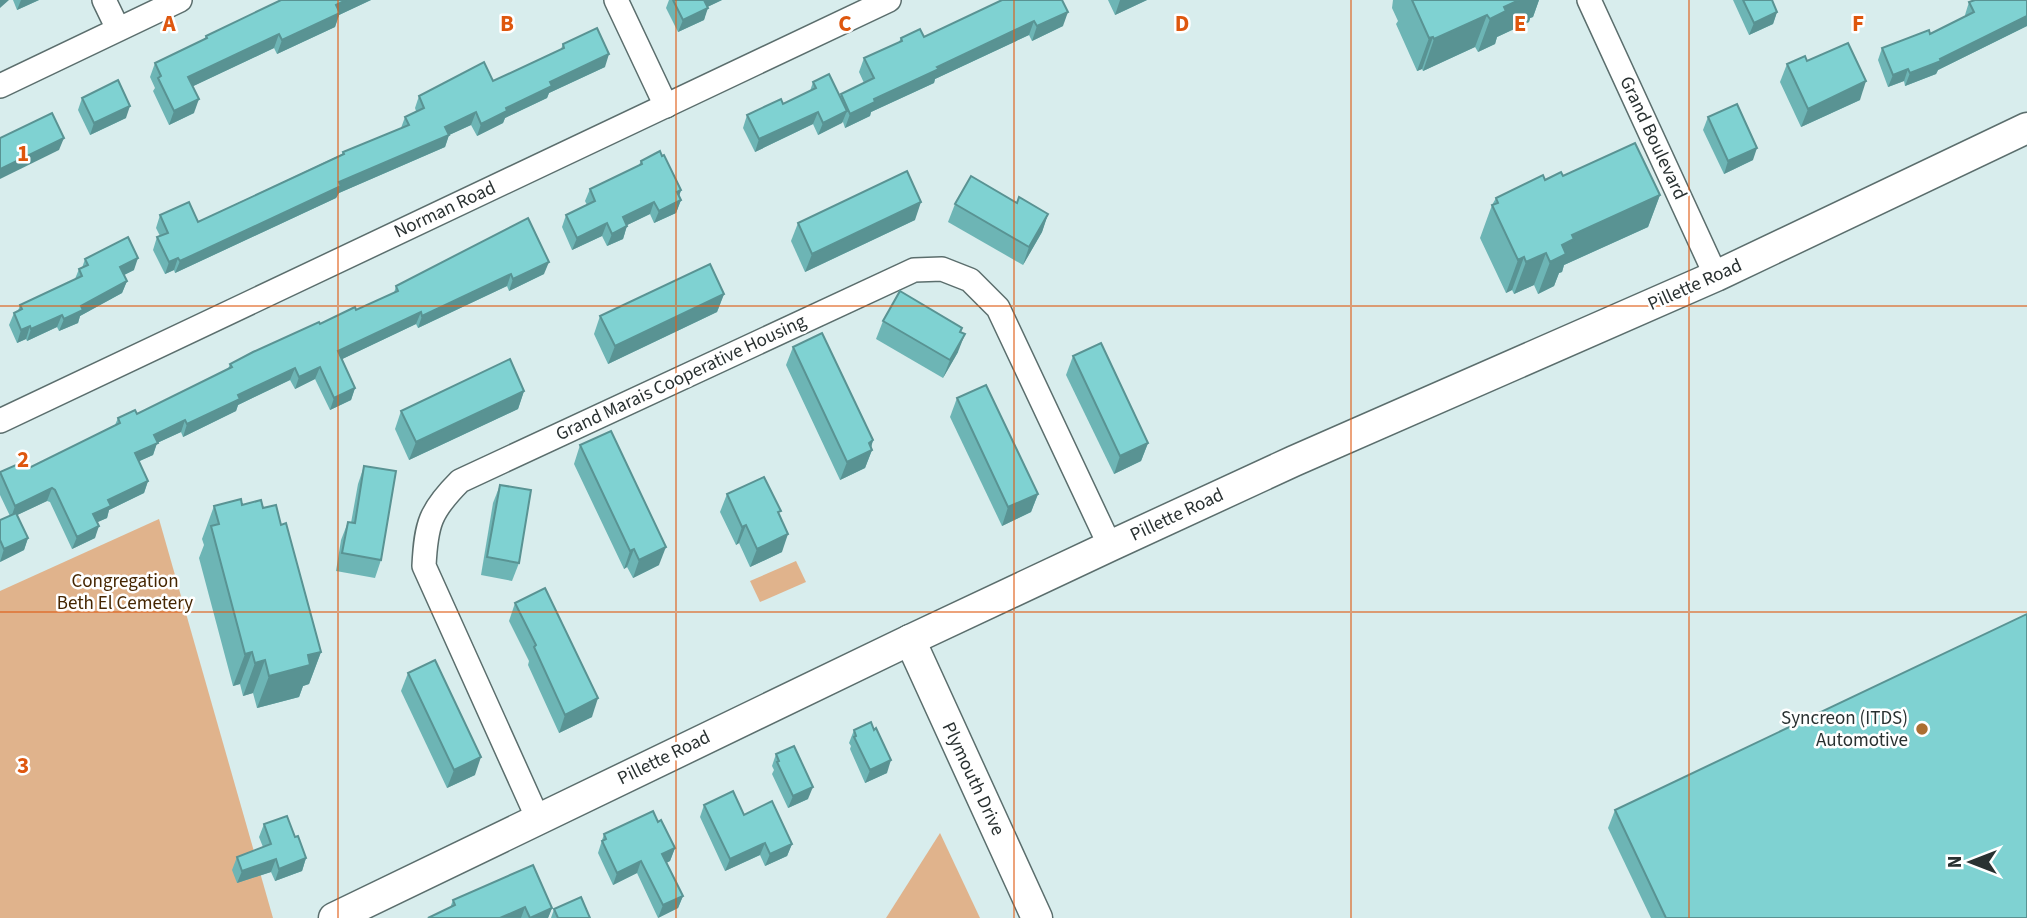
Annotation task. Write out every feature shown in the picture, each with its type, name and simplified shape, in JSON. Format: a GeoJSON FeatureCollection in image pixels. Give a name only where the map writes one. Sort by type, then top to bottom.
{"type":"FeatureCollection","features":[{"type":"Feature","properties":{"kind":"street"},"geometry":{"type":"LineString","coordinates":[[104,0],[118,29]]}},
{"type":"Feature","properties":{"kind":"street"},"geometry":{"type":"LineString","coordinates":[[0,86],[180,0]]}},
{"type":"Feature","properties":{"kind":"street"},"geometry":{"type":"LineString","coordinates":[[615,0],[666,106]]}},
{"type":"Feature","properties":{"kind":"street","name":"Norman Road"},"geometry":{"type":"LineString","coordinates":[[0,421],[889,0]]}},
{"type":"Feature","properties":{"kind":"street","name":"Grand Boulevard"},"geometry":{"type":"LineString","coordinates":[[1589,0],[1716,276]]}},
{"type":"Feature","properties":{"kind":"street","name":"Pillette Road"},"geometry":{"type":"LineString","coordinates":[[334,918],[909,640],[1110,546],[1294,461],[1716,276],[2027,128]]}},
{"type":"Feature","properties":{"kind":"street","name":"Grand Marais Cooperative Housing"},"geometry":{"type":"LineString","coordinates":[[538,819],[424,566],[425,534],[437,504],[460,481],[914,270],[943,269],[970,280],[998,308],[1110,546]]}},
{"type":"Feature","properties":{"kind":"street","name":"Plymouth Drive"},"geometry":{"type":"LineString","coordinates":[[909,640],[1037,918]]}},
{"type":"Feature","properties":{"kind":"green space","name":"Congregation Beth El Cemetery"},"geometry":{"type":"Polygon","coordinates":[[[159,519],[273,918],[0,918],[0,591],[159,519]]]}},
{"type":"Feature","properties":{"kind":"green space"},"geometry":{"type":"Polygon","coordinates":[[[796,561],[806,582],[760,602],[750,581],[796,561]]]}},
{"type":"Feature","properties":{"kind":"green space"},"geometry":{"type":"Polygon","coordinates":[[[940,833],[980,918],[886,918],[940,833]]]}},
{"type":"Feature","properties":{"kind":"building"},"geometry":{"type":"Polygon","coordinates":[[[281,0],[346,0],[336,5],[340,13],[282,40],[279,34],[188,77],[199,99],[174,111],[158,78],[161,76],[155,63],[281,0]]]}},
{"type":"Feature","properties":{"kind":"building"},"geometry":{"type":"Polygon","coordinates":[[[673,0],[704,0],[708,8],[683,20],[673,0]]]}},
{"type":"Feature","properties":{"kind":"building"},"geometry":{"type":"Polygon","coordinates":[[[1002,0],[1062,0],[1068,12],[1037,26],[1034,21],[937,67],[939,69],[874,99],[875,102],[850,114],[841,94],[874,78],[864,58],[902,41],[901,38],[920,29],[924,37],[1002,0]]]}},
{"type":"Feature","properties":{"kind":"building"},"geometry":{"type":"Polygon","coordinates":[[[1412,0],[1519,0],[1504,7],[1506,11],[1490,19],[1487,15],[1434,39],[1429,38],[1412,0]]]}},
{"type":"Feature","properties":{"kind":"building"},"geometry":{"type":"Polygon","coordinates":[[[1743,0],[1772,0],[1777,12],[1754,23],[1743,0]]]}},
{"type":"Feature","properties":{"kind":"building"},"geometry":{"type":"Polygon","coordinates":[[[2027,0],[2027,16],[1940,59],[1941,61],[1910,73],[1908,69],[1893,75],[1882,48],[1929,30],[1930,34],[1974,12],[1969,2],[2027,0]]]}},
{"type":"Feature","properties":{"kind":"building"},"geometry":{"type":"Polygon","coordinates":[[[597,28],[609,54],[550,82],[552,86],[506,108],[507,111],[481,124],[476,112],[445,127],[449,135],[339,182],[341,186],[180,261],[178,258],[169,262],[157,237],[168,233],[160,215],[189,202],[198,222],[344,154],[343,152],[409,125],[405,117],[424,108],[419,96],[484,62],[493,81],[564,48],[563,44],[597,28]]]}},
{"type":"Feature","properties":{"kind":"building"},"geometry":{"type":"Polygon","coordinates":[[[1848,43],[1866,81],[1808,109],[1787,64],[1805,56],[1807,61],[1848,43]]]}},
{"type":"Feature","properties":{"kind":"building"},"geometry":{"type":"Polygon","coordinates":[[[829,74],[847,111],[823,123],[818,112],[759,139],[747,115],[781,99],[783,104],[816,88],[813,82],[829,74]]]}},
{"type":"Feature","properties":{"kind":"building"},"geometry":{"type":"Polygon","coordinates":[[[118,80],[130,106],[94,123],[82,98],[118,80]]]}},
{"type":"Feature","properties":{"kind":"building"},"geometry":{"type":"Polygon","coordinates":[[[1737,104],[1757,148],[1728,161],[1708,117],[1737,104]]]}},
{"type":"Feature","properties":{"kind":"building"},"geometry":{"type":"Polygon","coordinates":[[[52,113],[64,138],[0,169],[0,138],[52,113]]]}},
{"type":"Feature","properties":{"kind":"building"},"geometry":{"type":"Polygon","coordinates":[[[1635,143],[1660,195],[1572,235],[1574,239],[1562,245],[1566,254],[1550,262],[1546,253],[1526,262],[1524,257],[1518,260],[1492,205],[1498,203],[1496,198],[1543,175],[1545,180],[1561,172],[1563,176],[1635,143]]]}},
{"type":"Feature","properties":{"kind":"building"},"geometry":{"type":"Polygon","coordinates":[[[660,151],[681,190],[677,192],[681,200],[659,211],[654,202],[623,217],[627,226],[612,234],[607,223],[577,238],[566,215],[595,201],[590,189],[642,164],[641,161],[660,151]]]}},
{"type":"Feature","properties":{"kind":"building"},"geometry":{"type":"Polygon","coordinates":[[[907,171],[921,202],[812,254],[798,223],[907,171]]]}},
{"type":"Feature","properties":{"kind":"building"},"geometry":{"type":"Polygon","coordinates":[[[971,176],[1017,203],[1019,197],[1048,214],[1029,247],[955,204],[971,176]]]}},
{"type":"Feature","properties":{"kind":"building"},"geometry":{"type":"Polygon","coordinates":[[[528,218],[549,262],[513,279],[511,274],[422,316],[421,312],[338,351],[355,388],[334,398],[320,367],[299,377],[295,368],[238,395],[240,399],[187,424],[185,420],[154,435],[158,443],[135,453],[148,481],[108,500],[111,506],[93,514],[99,526],[77,537],[52,488],[15,506],[0,472],[25,461],[29,468],[120,423],[118,418],[135,410],[137,414],[232,367],[230,364],[253,352],[398,291],[396,286],[528,218]]]}},
{"type":"Feature","properties":{"kind":"building"},"geometry":{"type":"Polygon","coordinates":[[[128,237],[138,258],[120,267],[127,281],[81,306],[83,310],[64,319],[62,315],[31,329],[30,326],[21,330],[14,313],[22,309],[20,305],[82,276],[79,269],[88,265],[85,259],[128,237]]]}},
{"type":"Feature","properties":{"kind":"building"},"geometry":{"type":"Polygon","coordinates":[[[710,264],[724,294],[615,346],[600,316],[710,264]]]}},
{"type":"Feature","properties":{"kind":"building"},"geometry":{"type":"Polygon","coordinates":[[[900,291],[962,328],[960,332],[965,334],[950,360],[883,321],[900,291]]]}},
{"type":"Feature","properties":{"kind":"building"},"geometry":{"type":"Polygon","coordinates":[[[822,333],[873,440],[869,443],[872,450],[847,462],[793,347],[822,333]]]}},
{"type":"Feature","properties":{"kind":"building"},"geometry":{"type":"Polygon","coordinates":[[[1101,343],[1148,443],[1120,456],[1073,356],[1101,343]]]}},
{"type":"Feature","properties":{"kind":"building"},"geometry":{"type":"Polygon","coordinates":[[[510,359],[524,391],[416,442],[401,411],[510,359]]]}},
{"type":"Feature","properties":{"kind":"building"},"geometry":{"type":"Polygon","coordinates":[[[986,385],[1038,494],[1008,507],[957,398],[986,385]]]}},
{"type":"Feature","properties":{"kind":"building"},"geometry":{"type":"Polygon","coordinates":[[[611,431],[666,547],[639,560],[634,549],[630,551],[580,445],[611,431]]]}},
{"type":"Feature","properties":{"kind":"building"},"geometry":{"type":"Polygon","coordinates":[[[364,466],[396,471],[381,560],[342,553],[348,522],[355,523],[364,466]]]}},
{"type":"Feature","properties":{"kind":"building"},"geometry":{"type":"Polygon","coordinates":[[[764,477],[781,511],[778,512],[788,534],[757,549],[746,525],[742,527],[727,494],[764,477]]]}},
{"type":"Feature","properties":{"kind":"building"},"geometry":{"type":"Polygon","coordinates":[[[500,485],[531,490],[519,563],[487,557],[500,485]]]}},
{"type":"Feature","properties":{"kind":"building"},"geometry":{"type":"Polygon","coordinates":[[[241,499],[242,505],[261,500],[263,508],[276,505],[281,525],[286,523],[321,652],[308,655],[310,665],[269,676],[265,660],[255,663],[252,652],[245,654],[211,526],[219,524],[214,506],[241,499]]]}},
{"type":"Feature","properties":{"kind":"building"},"geometry":{"type":"Polygon","coordinates":[[[16,513],[28,538],[4,549],[0,540],[0,520],[16,513]]]}},
{"type":"Feature","properties":{"kind":"building"},"geometry":{"type":"Polygon","coordinates":[[[545,588],[598,698],[565,715],[515,603],[545,588]]]}},
{"type":"Feature","properties":{"kind":"building","name":"Syncreon (ITDS) Automotive"},"geometry":{"type":"Polygon","coordinates":[[[2027,614],[2027,918],[1666,918],[1615,810],[2027,614]]]}},
{"type":"Feature","properties":{"kind":"building"},"geometry":{"type":"Polygon","coordinates":[[[435,660],[481,757],[454,770],[408,673],[435,660]]]}},
{"type":"Feature","properties":{"kind":"building"},"geometry":{"type":"Polygon","coordinates":[[[871,722],[891,760],[870,770],[854,737],[854,730],[871,722]]]}},
{"type":"Feature","properties":{"kind":"building"},"geometry":{"type":"Polygon","coordinates":[[[794,746],[813,787],[793,796],[776,754],[794,746]]]}},
{"type":"Feature","properties":{"kind":"building"},"geometry":{"type":"Polygon","coordinates":[[[733,791],[744,815],[772,801],[792,844],[770,854],[765,843],[730,859],[704,805],[733,791]]]}},
{"type":"Feature","properties":{"kind":"building"},"geometry":{"type":"Polygon","coordinates":[[[653,811],[658,822],[661,820],[675,848],[662,854],[683,896],[663,905],[641,861],[617,873],[602,841],[606,839],[604,834],[653,811]]]}},
{"type":"Feature","properties":{"kind":"building"},"geometry":{"type":"Polygon","coordinates":[[[287,816],[306,858],[279,869],[276,859],[242,871],[237,857],[271,844],[264,824],[287,816]]]}},
{"type":"Feature","properties":{"kind":"building"},"geometry":{"type":"Polygon","coordinates":[[[533,865],[552,908],[530,918],[525,907],[500,918],[428,918],[455,905],[453,900],[533,865]]]}},
{"type":"Feature","properties":{"kind":"building"},"geometry":{"type":"Polygon","coordinates":[[[581,897],[590,918],[558,918],[554,909],[581,897]]]}},
{"type":"Feature","properties":{"kind":"place","name":"Syncreon (ITDS) Automotive"},"geometry":{"type":"Point","coordinates":[1922,729]}}]}
